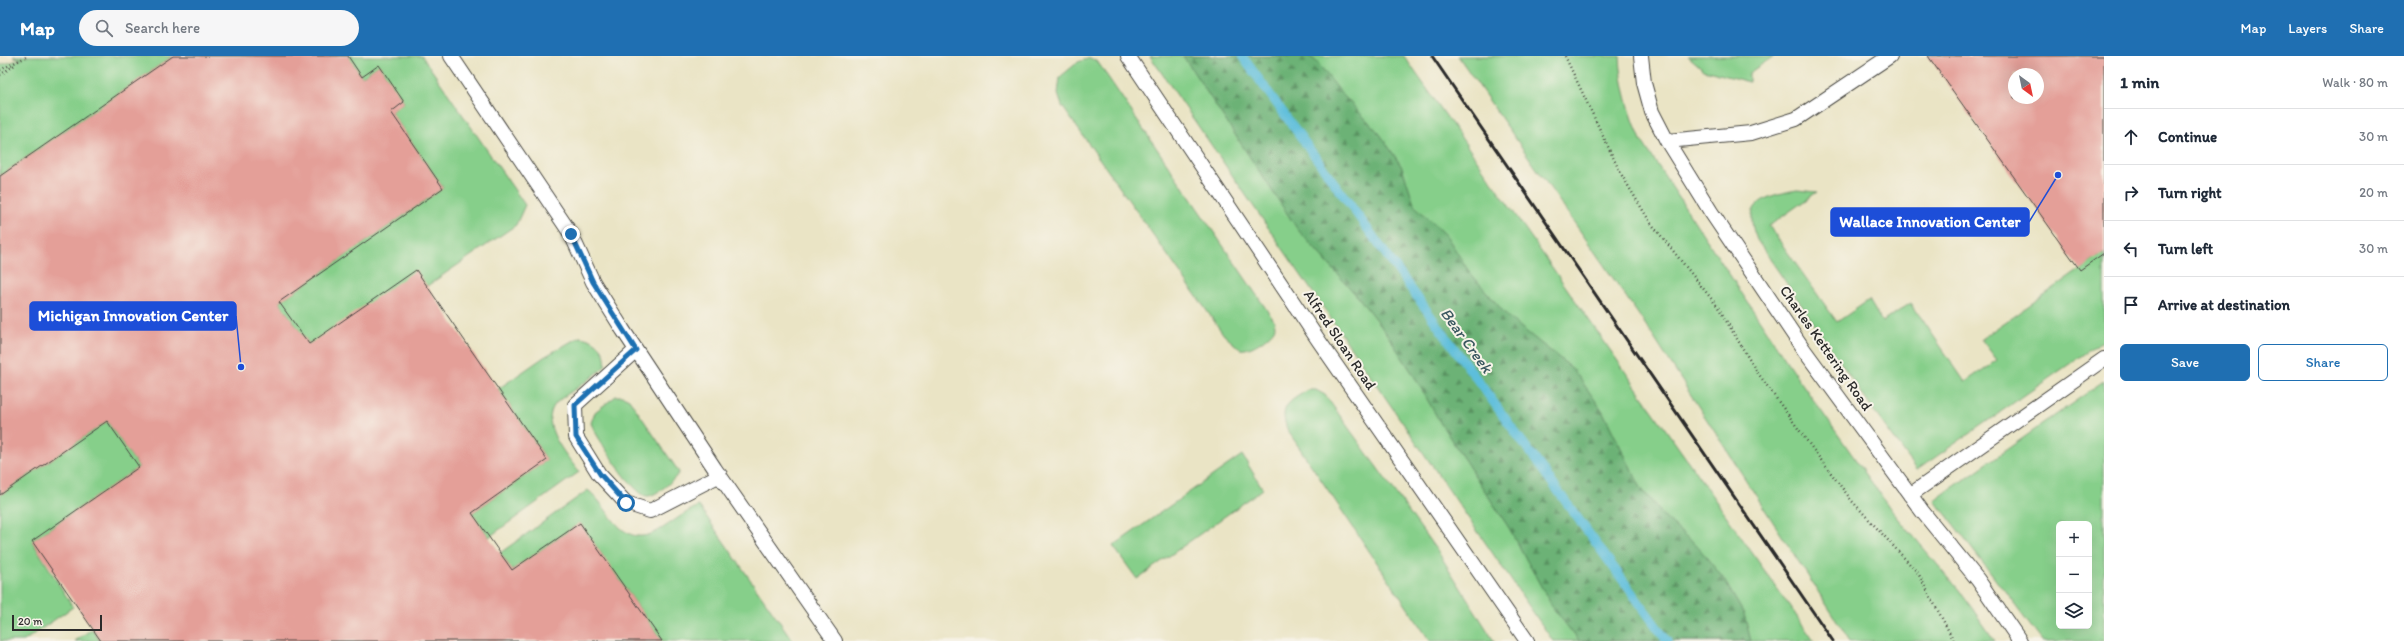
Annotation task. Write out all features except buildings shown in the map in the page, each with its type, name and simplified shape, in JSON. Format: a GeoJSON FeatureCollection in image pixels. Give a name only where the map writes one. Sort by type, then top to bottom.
{"type":"FeatureCollection","features":[{"type":"Feature","properties":{"kind":"lane"},"geometry":{"type":"LineString","coordinates":[[451,56],[571,234],[593,282],[636,350],[720,475],[835,641]]}},
{"type":"Feature","properties":{"kind":"lane","name":"Alfred Sloan Road"},"geometry":{"type":"LineString","coordinates":[[1128,56],[1319,341],[1527,641]]}},
{"type":"Feature","properties":{"kind":"lane","name":"Charles Kettering Road"},"geometry":{"type":"LineString","coordinates":[[1641,56],[1644,83],[1652,112],[1666,141],[1711,212],[1804,350],[1910,495],[1978,580],[2020,641]]}},
{"type":"Feature","properties":{"kind":"lane"},"geometry":{"type":"LineString","coordinates":[[1666,141],[1751,132],[1796,119],[1890,56]]}},
{"type":"Feature","properties":{"kind":"lane"},"geometry":{"type":"LineString","coordinates":[[636,350],[575,405],[576,437],[600,474],[626,503],[650,511],[720,475]]}},
{"type":"Feature","properties":{"kind":"lane"},"geometry":{"type":"LineString","coordinates":[[1910,495],[2104,359]]}},
{"type":"Feature","properties":{"kind":"path"},"geometry":{"type":"LineString","coordinates":[[0,75],[28,56]]}},
{"type":"Feature","properties":{"kind":"path"},"geometry":{"type":"LineString","coordinates":[[1565,56],[1621,174],[1650,222],[1718,307],[1755,369],[1852,501],[1918,573],[1954,641]]}},
{"type":"Feature","properties":{"kind":"path"},"geometry":{"type":"LineString","coordinates":[[0,70],[23,59]]}},
{"type":"Feature","properties":{"kind":"green space"},"geometry":{"type":"Polygon","coordinates":[[[173,56],[0,176],[0,65],[22,59],[13,57],[173,56]]]}},
{"type":"Feature","properties":{"kind":"green space"},"geometry":{"type":"Polygon","coordinates":[[[348,56],[422,56],[525,205],[516,225],[427,286],[309,344],[279,302],[443,188],[391,112],[404,102],[379,65],[362,77],[348,56]]]}},
{"type":"Feature","properties":{"kind":"green space"},"geometry":{"type":"Polygon","coordinates":[[[1150,56],[1404,56],[1814,641],[1553,641],[1150,56]]]}},
{"type":"Feature","properties":{"kind":"green space"},"geometry":{"type":"Polygon","coordinates":[[[1183,56],[1309,56],[1317,62],[1343,95],[1380,134],[1402,167],[1415,206],[1446,235],[1468,270],[1508,317],[1573,369],[1602,410],[1641,488],[1666,519],[1698,547],[1723,578],[1744,614],[1751,641],[1579,641],[1553,608],[1509,528],[1441,424],[1413,374],[1386,333],[1358,297],[1298,230],[1183,56]]]}},
{"type":"Feature","properties":{"kind":"green space"},"geometry":{"type":"Polygon","coordinates":[[[1458,56],[1620,56],[1622,78],[1627,99],[1641,140],[1793,371],[1892,511],[1959,590],[1995,641],[1850,641],[1645,324],[1458,56]]]}},
{"type":"Feature","properties":{"kind":"green space"},"geometry":{"type":"Polygon","coordinates":[[[1688,56],[1774,56],[1749,73],[1749,82],[1704,70],[1688,56]]]}},
{"type":"Feature","properties":{"kind":"green space"},"geometry":{"type":"Polygon","coordinates":[[[1090,58],[1097,61],[1273,319],[1275,325],[1274,330],[1258,344],[1249,348],[1240,349],[1224,335],[1062,106],[1058,94],[1060,77],[1078,62],[1090,58]]]}},
{"type":"Feature","properties":{"kind":"green space"},"geometry":{"type":"Polygon","coordinates":[[[1797,190],[1817,192],[1769,226],[1837,322],[1869,300],[1882,322],[1911,303],[1965,382],[1997,360],[1981,339],[2104,253],[2104,340],[1917,470],[1873,410],[1757,240],[1752,221],[1752,213],[1755,207],[1760,202],[1774,195],[1797,190]]]}},
{"type":"Feature","properties":{"kind":"green space"},"geometry":{"type":"Polygon","coordinates":[[[579,337],[595,342],[599,346],[604,355],[605,366],[562,398],[554,406],[550,415],[554,435],[566,455],[579,472],[489,537],[472,513],[547,460],[498,389],[544,357],[579,337]]]}},
{"type":"Feature","properties":{"kind":"green space"},"geometry":{"type":"Polygon","coordinates":[[[2104,381],[2104,641],[2042,641],[1935,500],[2104,381]]]}},
{"type":"Feature","properties":{"kind":"green space"},"geometry":{"type":"Polygon","coordinates":[[[1308,390],[1316,390],[1325,395],[1440,555],[1494,641],[1430,641],[1288,431],[1284,416],[1287,406],[1295,398],[1308,390]]]}},
{"type":"Feature","properties":{"kind":"green space"},"geometry":{"type":"Polygon","coordinates":[[[616,396],[623,396],[629,399],[679,472],[674,479],[650,496],[640,493],[624,475],[607,451],[591,423],[595,412],[616,396]]]}},
{"type":"Feature","properties":{"kind":"green space"},"geometry":{"type":"Polygon","coordinates":[[[107,421],[139,467],[32,541],[73,607],[24,641],[0,641],[0,495],[107,421]]]}},
{"type":"Feature","properties":{"kind":"green space"},"geometry":{"type":"Polygon","coordinates":[[[1242,455],[1263,489],[1137,579],[1113,546],[1242,455]]]}},
{"type":"Feature","properties":{"kind":"green space"},"geometry":{"type":"Polygon","coordinates":[[[588,490],[599,501],[614,521],[625,531],[635,536],[646,536],[656,532],[699,506],[793,641],[662,641],[580,523],[512,570],[500,553],[588,490]]]}},
{"type":"Feature","properties":{"kind":"green space"},"geometry":{"type":"Polygon","coordinates":[[[92,629],[100,641],[75,641],[92,629]]]}},
{"type":"Feature","properties":{"kind":"waterway","name":"Bear Creek"},"geometry":{"type":"LineString","coordinates":[[1242,56],[1667,641]]}},
{"type":"Feature","properties":{"kind":"railway"},"geometry":{"type":"LineString","coordinates":[[1432,56],[1833,641]]}},
{"type":"Feature","properties":{"kind":"place","name":"Wallace Innovation Center"},"geometry":{"type":"Point","coordinates":[2058,175]}},
{"type":"Feature","properties":{"kind":"place","name":"Michigan Innovation Center"},"geometry":{"type":"Point","coordinates":[241,367]}},
{"type":"Feature","properties":{"kind":"route"},"geometry":{"type":"LineString","coordinates":[[571,234],[593,282],[636,350],[575,405],[576,437],[600,474],[626,503]]}}]}
